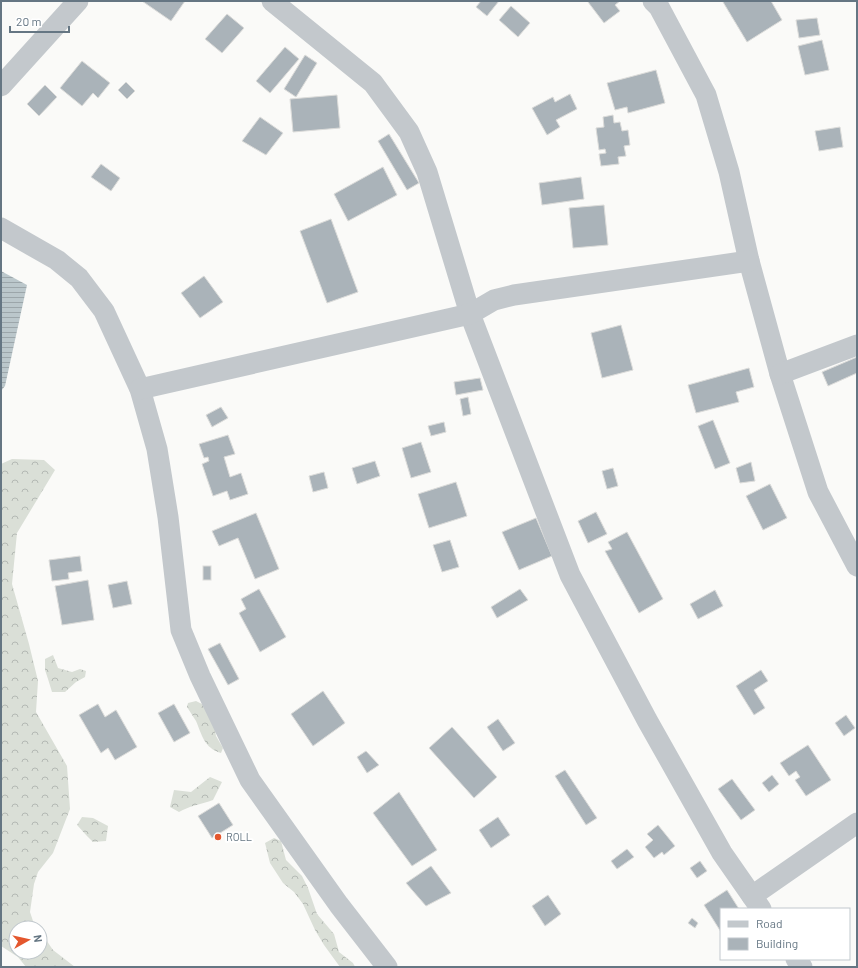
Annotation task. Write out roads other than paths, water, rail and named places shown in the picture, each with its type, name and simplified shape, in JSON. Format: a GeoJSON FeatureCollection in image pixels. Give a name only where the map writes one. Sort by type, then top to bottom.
{"type":"FeatureCollection","features":[{"type":"Feature","properties":{"kind":"street"},"geometry":{"type":"LineString","coordinates":[[1,86],[78,1]]}},
{"type":"Feature","properties":{"kind":"street"},"geometry":{"type":"LineString","coordinates":[[272,1],[374,83],[409,132],[427,172],[470,314],[570,576],[647,720],[722,854],[756,902],[857,823]]}},
{"type":"Feature","properties":{"kind":"street"},"geometry":{"type":"LineString","coordinates":[[653,1],[659,7],[706,95],[729,172],[749,261],[780,374],[818,492],[857,566]]}},
{"type":"Feature","properties":{"kind":"street"},"geometry":{"type":"LineString","coordinates":[[1,228],[57,260],[79,278],[104,311],[140,389],[157,449],[168,517],[181,630],[200,676],[250,780],[339,905],[387,967]]}},
{"type":"Feature","properties":{"kind":"street"},"geometry":{"type":"LineString","coordinates":[[140,389],[470,314],[494,300],[514,295],[749,261]]}},
{"type":"Feature","properties":{"kind":"street"},"geometry":{"type":"LineString","coordinates":[[780,374],[857,345]]}},
{"type":"Feature","properties":{"kind":"place","name":"ROLL"},"geometry":{"type":"Point","coordinates":[218,837]}}]}
